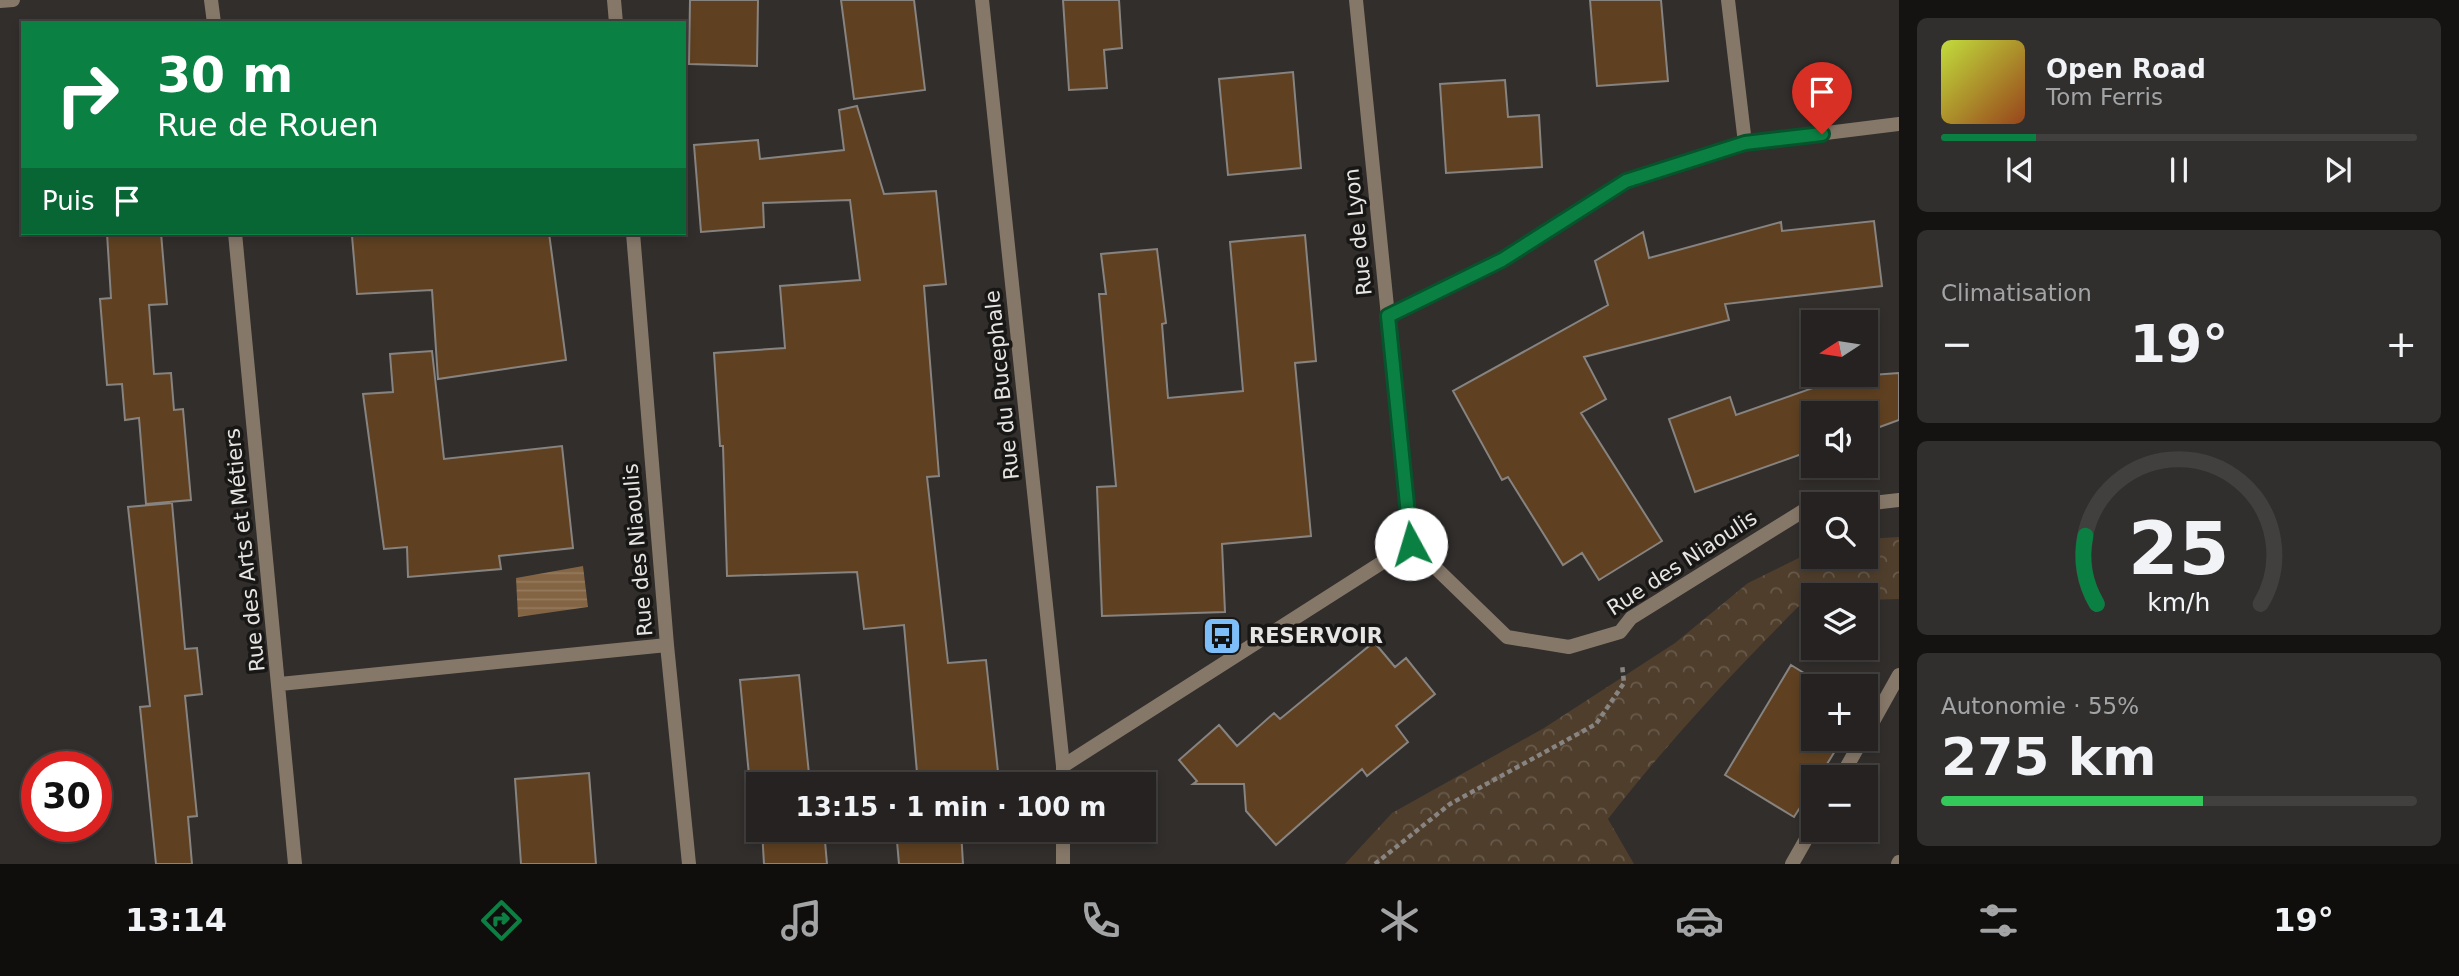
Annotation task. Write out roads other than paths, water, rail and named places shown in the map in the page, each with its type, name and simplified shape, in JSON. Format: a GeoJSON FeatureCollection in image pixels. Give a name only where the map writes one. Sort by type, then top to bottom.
{"type":"FeatureCollection","features":[{"type":"Feature","properties":{"kind":"street"},"geometry":{"type":"LineString","coordinates":[[0,1],[13,0]]}},
{"type":"Feature","properties":{"kind":"street"},"geometry":{"type":"LineString","coordinates":[[211,0],[214,21]]}},
{"type":"Feature","properties":{"kind":"street"},"geometry":{"type":"LineString","coordinates":[[614,0],[616,21]]}},
{"type":"Feature","properties":{"kind":"street","name":"Rue du Bucephale"},"geometry":{"type":"LineString","coordinates":[[982,0],[1063,766]]}},
{"type":"Feature","properties":{"kind":"street","name":"Rue de Lyon"},"geometry":{"type":"LineString","coordinates":[[1356,0],[1411,544]]}},
{"type":"Feature","properties":{"kind":"street"},"geometry":{"type":"LineString","coordinates":[[1728,0],[1745,143]]}},
{"type":"Feature","properties":{"kind":"street"},"geometry":{"type":"LineString","coordinates":[[1388,316],[1502,260],[1626,181],[1745,143],[1899,124]]}},
{"type":"Feature","properties":{"kind":"street","name":"Rue des Arts et Métiers"},"geometry":{"type":"LineString","coordinates":[[235,235],[280,684],[295,864]]}},
{"type":"Feature","properties":{"kind":"street","name":"Rue des Niaoulis"},"geometry":{"type":"LineString","coordinates":[[633,235],[667,645],[689,864]]}},
{"type":"Feature","properties":{"kind":"street"},"geometry":{"type":"LineString","coordinates":[[1878,502],[1899,500]]}},
{"type":"Feature","properties":{"kind":"street","name":"Rue des Niaoulis"},"geometry":{"type":"LineString","coordinates":[[1411,544],[1507,637],[1569,647],[1620,632],[1631,618],[1801,512]]}},
{"type":"Feature","properties":{"kind":"street"},"geometry":{"type":"LineString","coordinates":[[1063,772],[1063,766],[1411,544]]}},
{"type":"Feature","properties":{"kind":"street"},"geometry":{"type":"LineString","coordinates":[[280,684],[667,645]]}},
{"type":"Feature","properties":{"kind":"street"},"geometry":{"type":"LineString","coordinates":[[1878,712],[1899,675]]}},
{"type":"Feature","properties":{"kind":"street"},"geometry":{"type":"LineString","coordinates":[[1063,842],[1063,864]]}},
{"type":"Feature","properties":{"kind":"street"},"geometry":{"type":"LineString","coordinates":[[1792,864],[1804,842]]}},
{"type":"Feature","properties":{"kind":"place","name":"RESERVOIR"},"geometry":{"type":"Point","coordinates":[1222,636]}}]}
